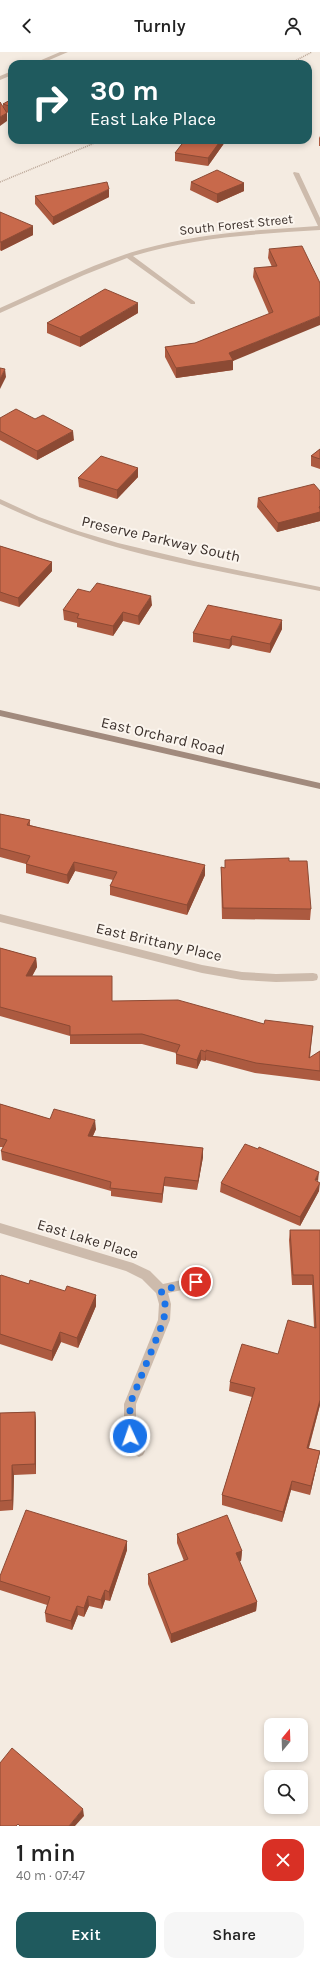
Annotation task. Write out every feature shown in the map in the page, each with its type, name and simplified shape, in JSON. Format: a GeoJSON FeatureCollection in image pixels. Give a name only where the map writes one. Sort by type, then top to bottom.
{"type":"FeatureCollection","features":[{"type":"Feature","properties":{"kind":"street"},"geometry":{"type":"LineString","coordinates":[[45,60],[65,52]]}},
{"type":"Feature","properties":{"kind":"street"},"geometry":{"type":"LineString","coordinates":[[296,173],[320,226]]}},
{"type":"Feature","properties":{"kind":"street","name":"South Forest Street"},"geometry":{"type":"LineString","coordinates":[[0,311],[91,270],[128,256],[188,240],[228,234],[320,226]]}},
{"type":"Feature","properties":{"kind":"street"},"geometry":{"type":"LineString","coordinates":[[128,256],[193,303]]}},
{"type":"Feature","properties":{"kind":"street","name":"Preserve Parkway South"},"geometry":{"type":"LineString","coordinates":[[0,501],[61,528],[120,546],[320,589]]}},
{"type":"Feature","properties":{"kind":"street","name":"East Orchard Road"},"geometry":{"type":"LineString","coordinates":[[0,713],[320,786]]}},
{"type":"Feature","properties":{"kind":"street","name":"East Brittany Place"},"geometry":{"type":"LineString","coordinates":[[0,918],[202,969],[242,976],[276,978],[313,977]]}},
{"type":"Feature","properties":{"kind":"street","name":"East Lake Place"},"geometry":{"type":"LineString","coordinates":[[0,1228],[130,1267],[146,1275],[161,1290]]}},
{"type":"Feature","properties":{"kind":"street"},"geometry":{"type":"LineString","coordinates":[[139,1451],[130,1436],[130,1404],[164,1320],[165,1304],[161,1290],[196,1282]]}},
{"type":"Feature","properties":{"kind":"path"},"geometry":{"type":"LineString","coordinates":[[297,60],[312,52]]}},
{"type":"Feature","properties":{"kind":"path"},"geometry":{"type":"LineString","coordinates":[[0,182],[92,144]]}},
{"type":"Feature","properties":{"kind":"building"},"geometry":{"type":"Polygon","coordinates":[[[8,101],[8,106],[3,104],[8,101]]]}},
{"type":"Feature","properties":{"kind":"building"},"geometry":{"type":"Polygon","coordinates":[[[0,102],[7,113],[0,117],[0,102]]]}},
{"type":"Feature","properties":{"kind":"building"},"geometry":{"type":"Polygon","coordinates":[[[182,144],[218,144],[208,158],[175,153],[182,144]]]}},
{"type":"Feature","properties":{"kind":"building"},"geometry":{"type":"Polygon","coordinates":[[[217,170],[244,183],[217,194],[191,182],[217,170]]]}},
{"type":"Feature","properties":{"kind":"building"},"geometry":{"type":"Polygon","coordinates":[[[107,182],[109,189],[53,217],[35,196],[107,182]]]}},
{"type":"Feature","properties":{"kind":"building"},"geometry":{"type":"Polygon","coordinates":[[[0,212],[33,226],[0,242],[0,212]]]}},
{"type":"Feature","properties":{"kind":"building"},"geometry":{"type":"Polygon","coordinates":[[[302,246],[320,283],[320,316],[229,353],[233,360],[176,368],[165,347],[195,343],[273,312],[254,268],[277,266],[269,249],[302,246]]]}},
{"type":"Feature","properties":{"kind":"building"},"geometry":{"type":"Polygon","coordinates":[[[105,289],[138,303],[80,337],[47,323],[105,289]]]}},
{"type":"Feature","properties":{"kind":"building"},"geometry":{"type":"Polygon","coordinates":[[[0,368],[5,369],[0,379],[0,368]]]}},
{"type":"Feature","properties":{"kind":"building"},"geometry":{"type":"Polygon","coordinates":[[[16,409],[35,419],[43,415],[73,431],[37,451],[0,431],[0,418],[16,409]]]}},
{"type":"Feature","properties":{"kind":"building"},"geometry":{"type":"Polygon","coordinates":[[[320,449],[320,459],[311,456],[320,449]]]}},
{"type":"Feature","properties":{"kind":"building"},"geometry":{"type":"Polygon","coordinates":[[[101,456],[138,468],[117,490],[78,478],[101,456]]]}},
{"type":"Feature","properties":{"kind":"building"},"geometry":{"type":"Polygon","coordinates":[[[314,484],[320,491],[320,512],[278,523],[258,498],[314,484]]]}},
{"type":"Feature","properties":{"kind":"building"},"geometry":{"type":"Polygon","coordinates":[[[0,546],[52,562],[18,598],[0,592],[0,546]]]}},
{"type":"Feature","properties":{"kind":"building"},"geometry":{"type":"Polygon","coordinates":[[[97,583],[151,596],[138,616],[123,612],[113,626],[77,618],[79,614],[63,610],[78,589],[90,592],[97,583]]]}},
{"type":"Feature","properties":{"kind":"building"},"geometry":{"type":"Polygon","coordinates":[[[208,605],[282,620],[270,644],[232,636],[230,640],[193,633],[208,605]]]}},
{"type":"Feature","properties":{"kind":"building"},"geometry":{"type":"Polygon","coordinates":[[[0,814],[30,820],[27,825],[205,865],[187,905],[110,886],[117,872],[74,862],[67,875],[26,864],[30,856],[0,848],[0,814]]]}},
{"type":"Feature","properties":{"kind":"building"},"geometry":{"type":"Polygon","coordinates":[[[289,858],[289,861],[307,861],[311,909],[223,908],[221,867],[225,868],[225,860],[289,858]]]}},
{"type":"Feature","properties":{"kind":"building"},"geometry":{"type":"Polygon","coordinates":[[[0,948],[36,958],[26,976],[112,976],[112,1001],[178,1000],[264,1024],[265,1020],[313,1026],[309,1058],[320,1051],[320,1071],[256,1063],[206,1050],[206,1052],[201,1050],[197,1060],[176,1054],[180,1045],[142,1034],[70,1035],[70,1026],[0,1007],[0,948]]]}},
{"type":"Feature","properties":{"kind":"building"},"geometry":{"type":"Polygon","coordinates":[[[0,1104],[50,1119],[54,1109],[95,1120],[88,1136],[203,1148],[198,1181],[165,1177],[162,1194],[110,1188],[111,1182],[1,1151],[7,1140],[0,1138],[0,1104]]]}},
{"type":"Feature","properties":{"kind":"building"},"geometry":{"type":"Polygon","coordinates":[[[245,1144],[258,1149],[259,1147],[319,1172],[315,1180],[320,1183],[300,1217],[221,1183],[245,1144]]]}},
{"type":"Feature","properties":{"kind":"building"},"geometry":{"type":"Polygon","coordinates":[[[290,1230],[320,1230],[320,1400],[307,1448],[320,1451],[311,1486],[292,1481],[283,1512],[222,1495],[255,1388],[230,1382],[242,1344],[278,1354],[288,1320],[316,1328],[313,1275],[293,1275],[290,1230]]]}},
{"type":"Feature","properties":{"kind":"building"},"geometry":{"type":"Polygon","coordinates":[[[1,1275],[29,1284],[30,1280],[65,1291],[67,1286],[96,1295],[77,1338],[60,1332],[52,1351],[0,1334],[1,1275]]]}},
{"type":"Feature","properties":{"kind":"building"},"geometry":{"type":"Polygon","coordinates":[[[35,1412],[35,1464],[12,1465],[12,1500],[0,1501],[0,1413],[35,1412]]]}},
{"type":"Feature","properties":{"kind":"building"},"geometry":{"type":"Polygon","coordinates":[[[26,1510],[127,1541],[109,1592],[105,1590],[101,1600],[88,1596],[84,1608],[77,1606],[71,1621],[45,1613],[50,1597],[0,1581],[0,1576],[26,1510]]]}},
{"type":"Feature","properties":{"kind":"building"},"geometry":{"type":"Polygon","coordinates":[[[227,1515],[242,1551],[236,1553],[257,1602],[171,1634],[148,1574],[188,1559],[177,1534],[227,1515]]]}},
{"type":"Feature","properties":{"kind":"building"},"geometry":{"type":"Polygon","coordinates":[[[12,1748],[83,1809],[69,1826],[20,1826],[18,1824],[16,1826],[0,1826],[0,1763],[12,1748]]]}},
{"type":"Feature","properties":{"kind":"route"},"geometry":{"type":"LineString","coordinates":[[130,1436],[130,1404],[164,1320],[165,1304],[161,1290],[196,1282]]}}]}
